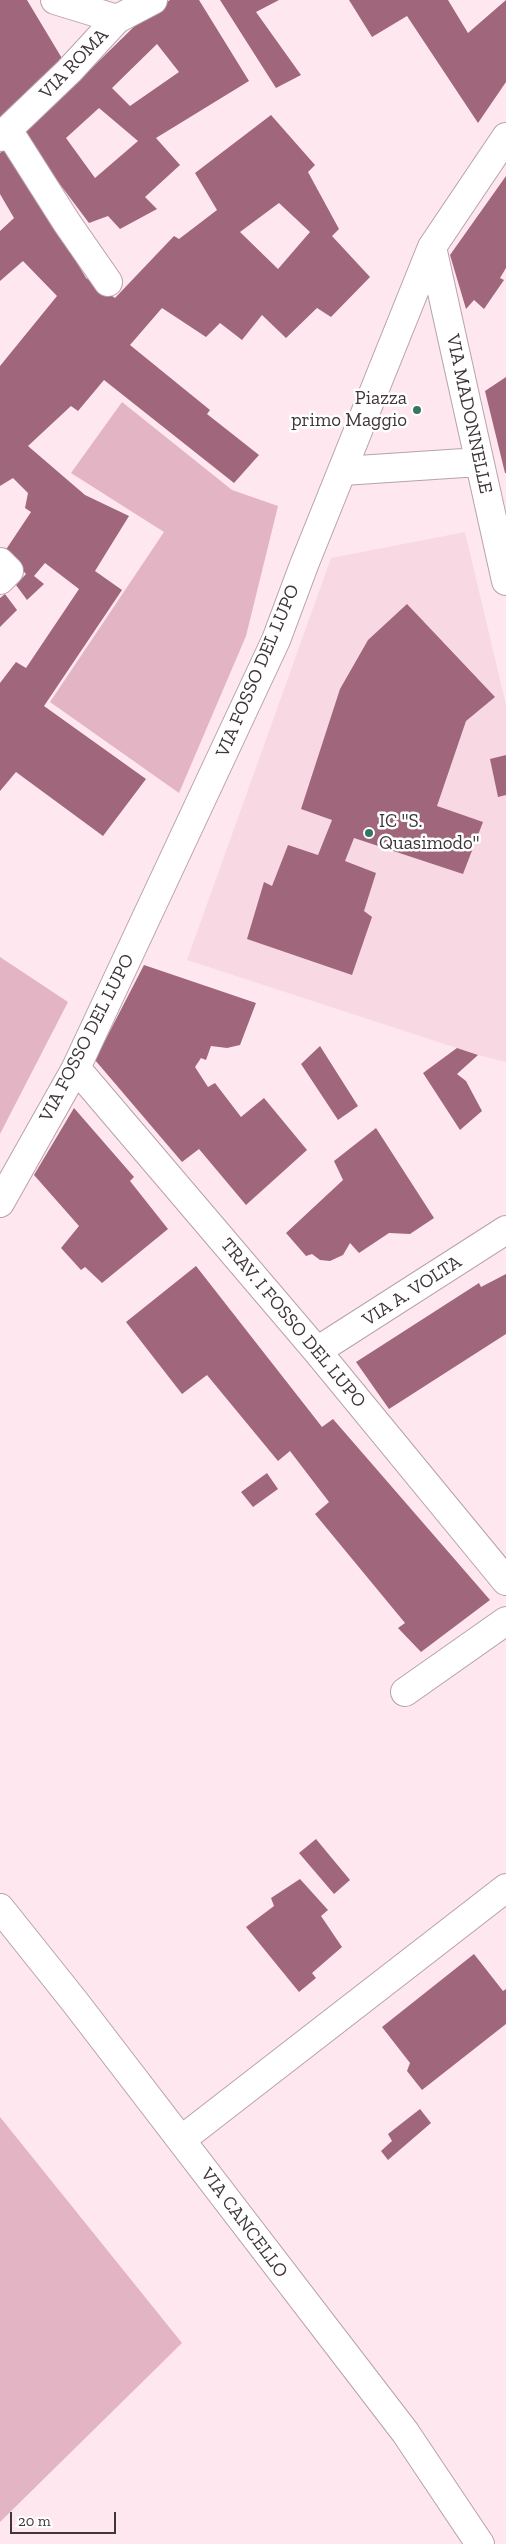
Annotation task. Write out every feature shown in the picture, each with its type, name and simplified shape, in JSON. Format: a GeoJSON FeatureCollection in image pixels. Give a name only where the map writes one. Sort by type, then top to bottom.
{"type":"FeatureCollection","features":[{"type":"Feature","properties":{"kind":"street"},"geometry":{"type":"LineString","coordinates":[[55,0],[117,19]]}},
{"type":"Feature","properties":{"kind":"street","name":"VIA ROMA"},"geometry":{"type":"LineString","coordinates":[[4,134],[69,71],[117,19],[153,0]]}},
{"type":"Feature","properties":{"kind":"street"},"geometry":{"type":"LineString","coordinates":[[4,134],[108,282]]}},
{"type":"Feature","properties":{"kind":"street","name":"VIA FOSSO DEL LUPO"},"geometry":{"type":"LineString","coordinates":[[0,1203],[76,1068],[276,640],[304,565],[432,246],[506,137]]}},
{"type":"Feature","properties":{"kind":"street","name":"VIA MADONNELLE"},"geometry":{"type":"LineString","coordinates":[[432,246],[506,581]]}},
{"type":"Feature","properties":{"kind":"street"},"geometry":{"type":"LineString","coordinates":[[343,471],[479,462]]}},
{"type":"Feature","properties":{"kind":"street"},"geometry":{"type":"LineString","coordinates":[[0,562],[9,571],[0,580]]}},
{"type":"Feature","properties":{"kind":"street","name":"TRAV. I FOSSO DEL LUPO"},"geometry":{"type":"LineString","coordinates":[[76,1068],[317,1351],[506,1581]]}},
{"type":"Feature","properties":{"kind":"street","name":"VIA A. VOLTA"},"geometry":{"type":"LineString","coordinates":[[317,1351],[506,1230]]}},
{"type":"Feature","properties":{"kind":"street"},"geometry":{"type":"LineString","coordinates":[[405,1692],[506,1621]]}},
{"type":"Feature","properties":{"kind":"street"},"geometry":{"type":"LineString","coordinates":[[180,2140],[506,1888]]}},
{"type":"Feature","properties":{"kind":"street","name":"VIA CANCELLO"},"geometry":{"type":"LineString","coordinates":[[0,1908],[405,2432],[480,2544]]}},
{"type":"Feature","properties":{"kind":"shaded area"},"geometry":{"type":"Polygon","coordinates":[[[122,402],[232,490],[278,506],[246,636],[179,793],[50,702],[164,532],[71,473],[122,402]]]}},
{"type":"Feature","properties":{"kind":"shaded area","name":"IC \"S. Quasimodo\""},"geometry":{"type":"Polygon","coordinates":[[[465,532],[506,705],[506,1062],[478,1055],[187,960],[331,558],[465,532]]]}},
{"type":"Feature","properties":{"kind":"shaded area"},"geometry":{"type":"Polygon","coordinates":[[[0,957],[68,1002],[0,1134],[0,957]]]}},
{"type":"Feature","properties":{"kind":"shaded area"},"geometry":{"type":"Polygon","coordinates":[[[0,2117],[182,2343],[0,2522],[0,2117]]]}},
{"type":"Feature","properties":{"kind":"building"},"geometry":{"type":"Polygon","coordinates":[[[0,0],[27,0],[63,60],[0,120],[0,0]]]}},
{"type":"Feature","properties":{"kind":"building"},"geometry":{"type":"Polygon","coordinates":[[[170,0],[199,0],[249,81],[156,138],[180,165],[145,197],[157,209],[120,229],[108,216],[89,223],[23,135],[142,19],[170,0]],[[157,44],[112,88],[130,106],[179,72],[157,44]],[[99,108],[66,138],[95,178],[138,141],[99,108]]]}},
{"type":"Feature","properties":{"kind":"building"},"geometry":{"type":"Polygon","coordinates":[[[220,0],[279,0],[256,12],[301,75],[276,88],[220,0]]]}},
{"type":"Feature","properties":{"kind":"building"},"geometry":{"type":"Polygon","coordinates":[[[349,0],[448,0],[468,33],[506,0],[506,82],[478,123],[407,16],[372,37],[349,0]]]}},
{"type":"Feature","properties":{"kind":"building"},"geometry":{"type":"Polygon","coordinates":[[[271,115],[315,165],[308,172],[339,229],[332,236],[370,277],[331,317],[317,308],[286,338],[262,315],[242,340],[220,323],[206,337],[162,308],[130,345],[210,410],[207,414],[259,455],[234,483],[104,380],[78,411],[71,406],[28,446],[85,495],[129,516],[95,571],[122,590],[44,706],[146,779],[103,836],[16,772],[0,791],[0,683],[16,662],[26,668],[79,589],[45,563],[34,576],[44,584],[27,600],[16,585],[26,574],[5,551],[31,512],[25,508],[28,493],[13,478],[0,486],[0,366],[57,296],[23,261],[0,281],[0,231],[14,218],[0,194],[0,153],[8,146],[86,278],[115,298],[174,236],[179,239],[217,210],[195,173],[271,115]],[[279,203],[240,232],[278,269],[310,232],[279,203]]]}},
{"type":"Feature","properties":{"kind":"building"},"geometry":{"type":"Polygon","coordinates":[[[506,176],[506,268],[500,278],[504,280],[484,309],[474,300],[466,309],[450,255],[506,176]]]}},
{"type":"Feature","properties":{"kind":"building"},"geometry":{"type":"Polygon","coordinates":[[[506,377],[506,473],[505,473],[485,391],[506,377]]]}},
{"type":"Feature","properties":{"kind":"building"},"geometry":{"type":"Polygon","coordinates":[[[5,594],[17,610],[0,627],[0,598],[5,594]]]}},
{"type":"Feature","properties":{"kind":"building"},"geometry":{"type":"Polygon","coordinates":[[[407,604],[495,697],[466,721],[437,806],[483,822],[463,874],[354,838],[345,861],[376,873],[364,911],[372,917],[352,975],[247,939],[264,882],[272,886],[288,845],[318,855],[332,820],[301,809],[340,689],[368,640],[407,604]]]}},
{"type":"Feature","properties":{"kind":"building"},"geometry":{"type":"Polygon","coordinates":[[[506,755],[506,795],[498,797],[490,759],[506,755]]]}},
{"type":"Feature","properties":{"kind":"building"},"geometry":{"type":"Polygon","coordinates":[[[144,965],[256,1003],[240,1045],[227,1048],[211,1046],[206,1060],[201,1058],[195,1067],[208,1087],[215,1083],[241,1117],[264,1098],[307,1150],[246,1205],[199,1149],[182,1162],[95,1060],[144,965]]]}},
{"type":"Feature","properties":{"kind":"building"},"geometry":{"type":"Polygon","coordinates":[[[320,1046],[358,1106],[338,1120],[301,1064],[320,1046]]]}},
{"type":"Feature","properties":{"kind":"building"},"geometry":{"type":"Polygon","coordinates":[[[457,1048],[478,1055],[457,1074],[466,1081],[482,1111],[460,1130],[423,1073],[457,1048]]]}},
{"type":"Feature","properties":{"kind":"building"},"geometry":{"type":"Polygon","coordinates":[[[74,1108],[134,1177],[130,1181],[168,1229],[102,1283],[85,1267],[81,1270],[61,1248],[79,1226],[34,1175],[74,1108]]]}},
{"type":"Feature","properties":{"kind":"building"},"geometry":{"type":"Polygon","coordinates":[[[376,1128],[434,1218],[410,1234],[389,1233],[359,1253],[350,1243],[343,1255],[330,1261],[320,1260],[312,1254],[306,1256],[286,1233],[343,1180],[334,1161],[376,1128]]]}},
{"type":"Feature","properties":{"kind":"building"},"geometry":{"type":"Polygon","coordinates":[[[196,1266],[322,1427],[333,1419],[490,1600],[421,1652],[398,1628],[405,1623],[315,1514],[329,1502],[290,1451],[278,1461],[207,1375],[182,1394],[126,1322],[196,1266]]]}},
{"type":"Feature","properties":{"kind":"building"},"geometry":{"type":"Polygon","coordinates":[[[506,1274],[506,1334],[389,1409],[356,1362],[479,1283],[481,1287],[506,1274]]]}},
{"type":"Feature","properties":{"kind":"building"},"geometry":{"type":"Polygon","coordinates":[[[267,1473],[278,1489],[253,1507],[241,1492],[267,1473]]]}},
{"type":"Feature","properties":{"kind":"building"},"geometry":{"type":"Polygon","coordinates":[[[316,1839],[350,1880],[334,1894],[299,1853],[316,1839]]]}},
{"type":"Feature","properties":{"kind":"building"},"geometry":{"type":"Polygon","coordinates":[[[300,1879],[328,1910],[321,1916],[342,1947],[312,1973],[316,1978],[299,1992],[246,1927],[274,1906],[271,1898],[300,1879]]]}},
{"type":"Feature","properties":{"kind":"building"},"geometry":{"type":"Polygon","coordinates":[[[474,1954],[503,1991],[506,1989],[506,2024],[422,2090],[407,2071],[410,2063],[382,2027],[474,1954]]]}},
{"type":"Feature","properties":{"kind":"building"},"geometry":{"type":"Polygon","coordinates":[[[420,2109],[431,2123],[388,2160],[381,2151],[392,2141],[388,2134],[420,2109]]]}},
{"type":"Feature","properties":{"kind":"place","name":"Piazza primo Maggio"},"geometry":{"type":"Point","coordinates":[417,410]}},
{"type":"Feature","properties":{"kind":"place","name":"IC \"S. Quasimodo\""},"geometry":{"type":"Point","coordinates":[369,833]}}]}
